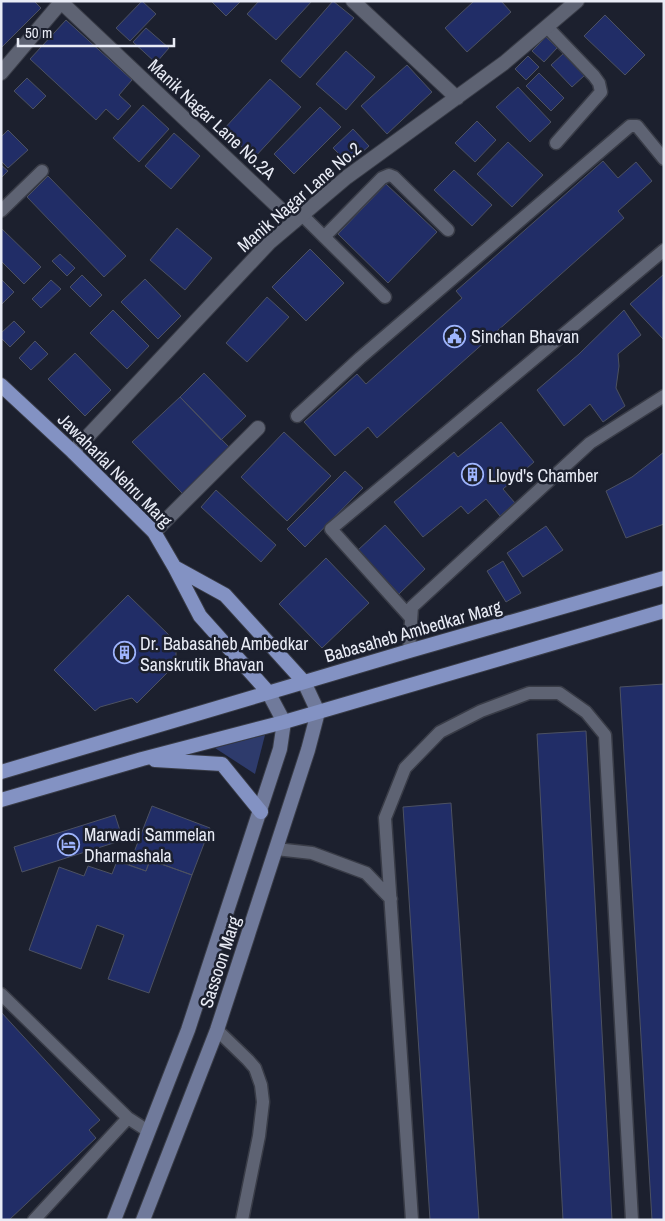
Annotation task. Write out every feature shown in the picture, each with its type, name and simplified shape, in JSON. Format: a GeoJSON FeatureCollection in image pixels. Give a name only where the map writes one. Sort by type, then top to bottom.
{"type":"FeatureCollection","features":[{"type":"Feature","properties":{"kind":"main road","name":"Jawaharlal Nehru Marg"},"geometry":{"type":"LineString","coordinates":[[1,385],[73,452],[154,532],[200,616],[268,692]]}},
{"type":"Feature","properties":{"kind":"main road"},"geometry":{"type":"LineString","coordinates":[[175,568],[225,595],[304,682],[318,712]]}},
{"type":"Feature","properties":{"kind":"main road","name":"Babasaheb Ambedkar Marg"},"geometry":{"type":"LineString","coordinates":[[1,772],[409,650],[664,578]]}},
{"type":"Feature","properties":{"kind":"main road"},"geometry":{"type":"LineString","coordinates":[[1,800],[142,759],[284,722],[664,611]]}},
{"type":"Feature","properties":{"kind":"main road"},"geometry":{"type":"LineString","coordinates":[[268,692],[284,722]]}},
{"type":"Feature","properties":{"kind":"main road","name":"Sassoon Marg"},"geometry":{"type":"LineString","coordinates":[[143,1220],[217,1030],[308,750],[318,712]]}},
{"type":"Feature","properties":{"kind":"main road","name":"Sassoon Marg"},"geometry":{"type":"LineString","coordinates":[[114,1220],[188,1030],[261,812],[280,749],[284,722]]}},
{"type":"Feature","properties":{"kind":"main road"},"geometry":{"type":"LineString","coordinates":[[142,759],[222,764],[261,812]]}},
{"type":"Feature","properties":{"kind":"street","name":"Manik Nagar Lane No.2"},"geometry":{"type":"LineString","coordinates":[[73,452],[269,243],[347,177],[504,63],[577,1]]}},
{"type":"Feature","properties":{"kind":"street"},"geometry":{"type":"LineString","coordinates":[[1,73],[61,2]]}},
{"type":"Feature","properties":{"kind":"street","name":"Manik Nagar Lane No.2A"},"geometry":{"type":"LineString","coordinates":[[61,2],[298,218]]}},
{"type":"Feature","properties":{"kind":"street"},"geometry":{"type":"LineString","coordinates":[[355,2],[457,98]]}},
{"type":"Feature","properties":{"kind":"street"},"geometry":{"type":"LineString","coordinates":[[154,532],[258,428]]}},
{"type":"Feature","properties":{"kind":"lane"},"geometry":{"type":"LineString","coordinates":[[547,27],[599,82],[601,92],[556,143]]}},
{"type":"Feature","properties":{"kind":"lane"},"geometry":{"type":"LineString","coordinates":[[297,416],[360,358],[630,126],[637,126],[664,159]]}},
{"type":"Feature","properties":{"kind":"lane"},"geometry":{"type":"LineString","coordinates":[[1,210],[42,171]]}},
{"type":"Feature","properties":{"kind":"lane"},"geometry":{"type":"LineString","coordinates":[[324,237],[382,178],[389,175],[394,177],[448,230]]}},
{"type":"Feature","properties":{"kind":"lane"},"geometry":{"type":"LineString","coordinates":[[298,218],[324,237],[385,297]]}},
{"type":"Feature","properties":{"kind":"lane"},"geometry":{"type":"LineString","coordinates":[[411,618],[331,529],[664,250]]}},
{"type":"Feature","properties":{"kind":"lane"},"geometry":{"type":"LineString","coordinates":[[409,650],[412,607],[590,443],[664,396]]}},
{"type":"Feature","properties":{"kind":"lane"},"geometry":{"type":"LineString","coordinates":[[412,1220],[385,818],[405,768],[440,732],[481,711],[529,693],[559,693],[586,712],[605,735],[632,1220]]}},
{"type":"Feature","properties":{"kind":"lane"},"geometry":{"type":"LineString","coordinates":[[276,849],[312,853],[366,873],[391,899]]}},
{"type":"Feature","properties":{"kind":"lane"},"geometry":{"type":"LineString","coordinates":[[1,994],[128,1118],[148,1131]]}},
{"type":"Feature","properties":{"kind":"lane"},"geometry":{"type":"LineString","coordinates":[[217,1030],[255,1068],[262,1085],[263,1102],[259,1136],[242,1220]]}},
{"type":"Feature","properties":{"kind":"lane"},"geometry":{"type":"LineString","coordinates":[[34,1220],[128,1118]]}},
{"type":"Feature","properties":{"kind":"shaded area"},"geometry":{"type":"Polygon","coordinates":[[[265,735],[255,774],[215,748],[265,735]]]}},
{"type":"Feature","properties":{"kind":"building"},"geometry":{"type":"Polygon","coordinates":[[[1,1],[34,1],[41,8],[1,48],[1,1]]]}},
{"type":"Feature","properties":{"kind":"building"},"geometry":{"type":"Polygon","coordinates":[[[142,1],[156,14],[130,41],[116,28],[142,1]]]}},
{"type":"Feature","properties":{"kind":"building"},"geometry":{"type":"Polygon","coordinates":[[[211,1],[241,1],[226,16],[211,1]]]}},
{"type":"Feature","properties":{"kind":"building"},"geometry":{"type":"Polygon","coordinates":[[[259,1],[312,1],[276,40],[247,14],[259,1]]]}},
{"type":"Feature","properties":{"kind":"building"},"geometry":{"type":"Polygon","coordinates":[[[333,1],[354,18],[300,78],[281,61],[333,1]]]}},
{"type":"Feature","properties":{"kind":"building"},"geometry":{"type":"Polygon","coordinates":[[[474,1],[501,1],[511,12],[467,52],[445,28],[474,1]]]}},
{"type":"Feature","properties":{"kind":"building"},"geometry":{"type":"Polygon","coordinates":[[[605,15],[645,55],[625,75],[584,36],[605,15]]]}},
{"type":"Feature","properties":{"kind":"building"},"geometry":{"type":"Polygon","coordinates":[[[66,20],[132,80],[119,95],[131,106],[118,120],[106,109],[96,120],[30,59],[66,20]]]}},
{"type":"Feature","properties":{"kind":"building"},"geometry":{"type":"Polygon","coordinates":[[[146,28],[169,48],[156,63],[133,42],[146,28]]]}},
{"type":"Feature","properties":{"kind":"building"},"geometry":{"type":"Polygon","coordinates":[[[546,37],[557,48],[544,62],[532,51],[546,37]]]}},
{"type":"Feature","properties":{"kind":"building"},"geometry":{"type":"Polygon","coordinates":[[[346,51],[375,77],[346,110],[316,84],[346,51]]]}},
{"type":"Feature","properties":{"kind":"building"},"geometry":{"type":"Polygon","coordinates":[[[564,53],[585,75],[572,87],[551,65],[564,53]]]}},
{"type":"Feature","properties":{"kind":"building"},"geometry":{"type":"Polygon","coordinates":[[[528,56],[539,67],[526,80],[515,69],[528,56]]]}},
{"type":"Feature","properties":{"kind":"building"},"geometry":{"type":"Polygon","coordinates":[[[407,65],[432,92],[387,134],[361,106],[407,65]]]}},
{"type":"Feature","properties":{"kind":"building"},"geometry":{"type":"Polygon","coordinates":[[[539,73],[564,98],[551,111],[526,86],[539,73]]]}},
{"type":"Feature","properties":{"kind":"building"},"geometry":{"type":"Polygon","coordinates":[[[27,78],[46,96],[33,109],[14,91],[27,78]]]}},
{"type":"Feature","properties":{"kind":"building"},"geometry":{"type":"Polygon","coordinates":[[[270,79],[301,107],[254,158],[223,130],[270,79]]]}},
{"type":"Feature","properties":{"kind":"building"},"geometry":{"type":"Polygon","coordinates":[[[518,87],[551,122],[530,142],[496,107],[518,87]]]}},
{"type":"Feature","properties":{"kind":"building"},"geometry":{"type":"Polygon","coordinates":[[[143,105],[169,129],[139,162],[113,138],[143,105]]]}},
{"type":"Feature","properties":{"kind":"building"},"geometry":{"type":"Polygon","coordinates":[[[320,107],[341,127],[294,174],[274,154],[320,107]]]}},
{"type":"Feature","properties":{"kind":"building"},"geometry":{"type":"Polygon","coordinates":[[[477,121],[496,140],[475,162],[455,143],[477,121]]]}},
{"type":"Feature","properties":{"kind":"building"},"geometry":{"type":"Polygon","coordinates":[[[353,129],[369,146],[349,164],[333,148],[353,129]]]}},
{"type":"Feature","properties":{"kind":"building"},"geometry":{"type":"Polygon","coordinates":[[[8,130],[28,150],[8,168],[1,161],[1,137],[8,130]]]}},
{"type":"Feature","properties":{"kind":"building"},"geometry":{"type":"Polygon","coordinates":[[[174,133],[200,156],[171,189],[145,166],[174,133]]]}},
{"type":"Feature","properties":{"kind":"building"},"geometry":{"type":"Polygon","coordinates":[[[508,142],[543,175],[512,207],[477,174],[508,142]]]}},
{"type":"Feature","properties":{"kind":"building","name":"Sinchan Bhavan"},"geometry":{"type":"Polygon","coordinates":[[[603,161],[618,178],[636,162],[652,181],[618,211],[624,218],[377,438],[368,427],[335,456],[304,422],[357,374],[366,384],[462,298],[456,291],[603,161]]]}},
{"type":"Feature","properties":{"kind":"building"},"geometry":{"type":"Polygon","coordinates":[[[1,165],[8,171],[1,178],[1,165]]]}},
{"type":"Feature","properties":{"kind":"building"},"geometry":{"type":"Polygon","coordinates":[[[454,170],[492,205],[472,226],[434,190],[454,170]]]}},
{"type":"Feature","properties":{"kind":"building"},"geometry":{"type":"Polygon","coordinates":[[[48,176],[126,256],[104,277],[27,197],[48,176]]]}},
{"type":"Feature","properties":{"kind":"building"},"geometry":{"type":"Polygon","coordinates":[[[386,184],[437,232],[388,283],[338,234],[386,184]]]}},
{"type":"Feature","properties":{"kind":"building"},"geometry":{"type":"Polygon","coordinates":[[[1,228],[41,267],[24,284],[1,261],[1,228]]]}},
{"type":"Feature","properties":{"kind":"building"},"geometry":{"type":"Polygon","coordinates":[[[177,228],[212,258],[185,290],[150,260],[177,228]]]}},
{"type":"Feature","properties":{"kind":"building"},"geometry":{"type":"Polygon","coordinates":[[[310,249],[344,283],[306,321],[272,287],[310,249]]]}},
{"type":"Feature","properties":{"kind":"building"},"geometry":{"type":"Polygon","coordinates":[[[60,254],[75,268],[67,276],[52,261],[60,254]]]}},
{"type":"Feature","properties":{"kind":"building"},"geometry":{"type":"Polygon","coordinates":[[[664,274],[663,303],[664,340],[630,304],[664,274]]]}},
{"type":"Feature","properties":{"kind":"building"},"geometry":{"type":"Polygon","coordinates":[[[82,275],[102,295],[90,307],[70,287],[82,275]]]}},
{"type":"Feature","properties":{"kind":"building"},"geometry":{"type":"Polygon","coordinates":[[[1,279],[14,292],[1,305],[1,279]]]}},
{"type":"Feature","properties":{"kind":"building"},"geometry":{"type":"Polygon","coordinates":[[[145,279],[181,316],[158,339],[121,302],[145,279]]]}},
{"type":"Feature","properties":{"kind":"building"},"geometry":{"type":"Polygon","coordinates":[[[51,280],[61,289],[41,308],[32,299],[51,280]]]}},
{"type":"Feature","properties":{"kind":"building"},"geometry":{"type":"Polygon","coordinates":[[[267,297],[289,317],[247,362],[226,343],[267,297]]]}},
{"type":"Feature","properties":{"kind":"building"},"geometry":{"type":"Polygon","coordinates":[[[113,310],[149,346],[127,369],[90,333],[113,310]]]}},
{"type":"Feature","properties":{"kind":"building"},"geometry":{"type":"Polygon","coordinates":[[[624,310],[641,335],[618,354],[619,366],[616,388],[625,406],[603,422],[590,404],[564,426],[537,390],[579,354],[624,310]]]}},
{"type":"Feature","properties":{"kind":"building"},"geometry":{"type":"Polygon","coordinates":[[[14,321],[25,332],[10,347],[1,338],[1,333],[14,321]]]}},
{"type":"Feature","properties":{"kind":"building"},"geometry":{"type":"Polygon","coordinates":[[[35,341],[48,354],[31,370],[19,358],[35,341]]]}},
{"type":"Feature","properties":{"kind":"building"},"geometry":{"type":"Polygon","coordinates":[[[75,353],[111,390],[85,416],[48,379],[75,353]]]}},
{"type":"Feature","properties":{"kind":"building"},"geometry":{"type":"Polygon","coordinates":[[[204,373],[246,416],[221,440],[180,397],[204,373]]]}},
{"type":"Feature","properties":{"kind":"building"},"geometry":{"type":"Polygon","coordinates":[[[180,397],[230,448],[183,494],[132,442],[180,397]]]}},
{"type":"Feature","properties":{"kind":"building","name":"Lloyd's Chamber"},"geometry":{"type":"Polygon","coordinates":[[[501,422],[534,462],[503,489],[515,503],[500,516],[486,499],[468,514],[461,506],[423,537],[394,502],[454,452],[458,457],[501,422]]]}},
{"type":"Feature","properties":{"kind":"building"},"geometry":{"type":"Polygon","coordinates":[[[284,432],[331,476],[287,521],[241,477],[284,432]]]}},
{"type":"Feature","properties":{"kind":"building"},"geometry":{"type":"Polygon","coordinates":[[[664,452],[664,524],[626,538],[606,491],[632,477],[664,452]]]}},
{"type":"Feature","properties":{"kind":"building"},"geometry":{"type":"Polygon","coordinates":[[[345,471],[363,488],[305,547],[287,529],[345,471]]]}},
{"type":"Feature","properties":{"kind":"building"},"geometry":{"type":"Polygon","coordinates":[[[216,490],[276,545],[261,562],[201,507],[216,490]]]}},
{"type":"Feature","properties":{"kind":"building"},"geometry":{"type":"Polygon","coordinates":[[[385,525],[425,569],[399,594],[358,550],[385,525]]]}},
{"type":"Feature","properties":{"kind":"building"},"geometry":{"type":"Polygon","coordinates":[[[546,526],[563,550],[523,577],[507,553],[546,526]]]}},
{"type":"Feature","properties":{"kind":"building"},"geometry":{"type":"Polygon","coordinates":[[[326,558],[369,603],[322,648],[279,604],[326,558]]]}},
{"type":"Feature","properties":{"kind":"building"},"geometry":{"type":"Polygon","coordinates":[[[503,561],[521,593],[506,602],[487,571],[503,561]]]}},
{"type":"Feature","properties":{"kind":"building","name":"Dr. Babasaheb Ambedkar Sanskrutik Bhavan"},"geometry":{"type":"Polygon","coordinates":[[[128,595],[172,638],[170,641],[176,651],[176,656],[169,665],[172,668],[137,703],[132,698],[100,707],[95,711],[54,670],[128,595]]]}},
{"type":"Feature","properties":{"kind":"building"},"geometry":{"type":"Polygon","coordinates":[[[664,684],[664,1220],[652,1220],[620,687],[664,684]]]}},
{"type":"Feature","properties":{"kind":"building"},"geometry":{"type":"Polygon","coordinates":[[[586,731],[612,1220],[563,1220],[537,734],[586,731]]]}},
{"type":"Feature","properties":{"kind":"building"},"geometry":{"type":"Polygon","coordinates":[[[451,803],[479,1220],[430,1220],[403,807],[451,803]]]}},
{"type":"Feature","properties":{"kind":"building"},"geometry":{"type":"Polygon","coordinates":[[[152,806],[210,828],[192,875],[150,860],[146,871],[129,865],[152,806]]]}},
{"type":"Feature","properties":{"kind":"building","name":"Marwadi Sammelan Dharmashala"},"geometry":{"type":"Polygon","coordinates":[[[115,815],[123,840],[22,872],[14,847],[115,815]]]}},
{"type":"Feature","properties":{"kind":"building"},"geometry":{"type":"Polygon","coordinates":[[[150,860],[192,875],[149,993],[108,979],[124,935],[97,925],[81,969],[29,950],[59,867],[84,876],[88,866],[112,874],[117,861],[146,871],[150,860]]]}},
{"type":"Feature","properties":{"kind":"building"},"geometry":{"type":"Polygon","coordinates":[[[1,1012],[100,1120],[89,1130],[96,1138],[9,1220],[1,1220],[1,1012]]]}},
{"type":"Feature","properties":{"kind":"place","name":"Sinchan Bhavan"},"geometry":{"type":"Point","coordinates":[455,336]}},
{"type":"Feature","properties":{"kind":"place","name":"Lloyd's Chamber"},"geometry":{"type":"Point","coordinates":[472,475]}},
{"type":"Feature","properties":{"kind":"place","name":"Dr. Babasaheb Ambedkar Sanskrutik Bhavan"},"geometry":{"type":"Point","coordinates":[124,653]}},
{"type":"Feature","properties":{"kind":"place","name":"Marwadi Sammelan Dharmashala"},"geometry":{"type":"Point","coordinates":[68,844]}}]}
